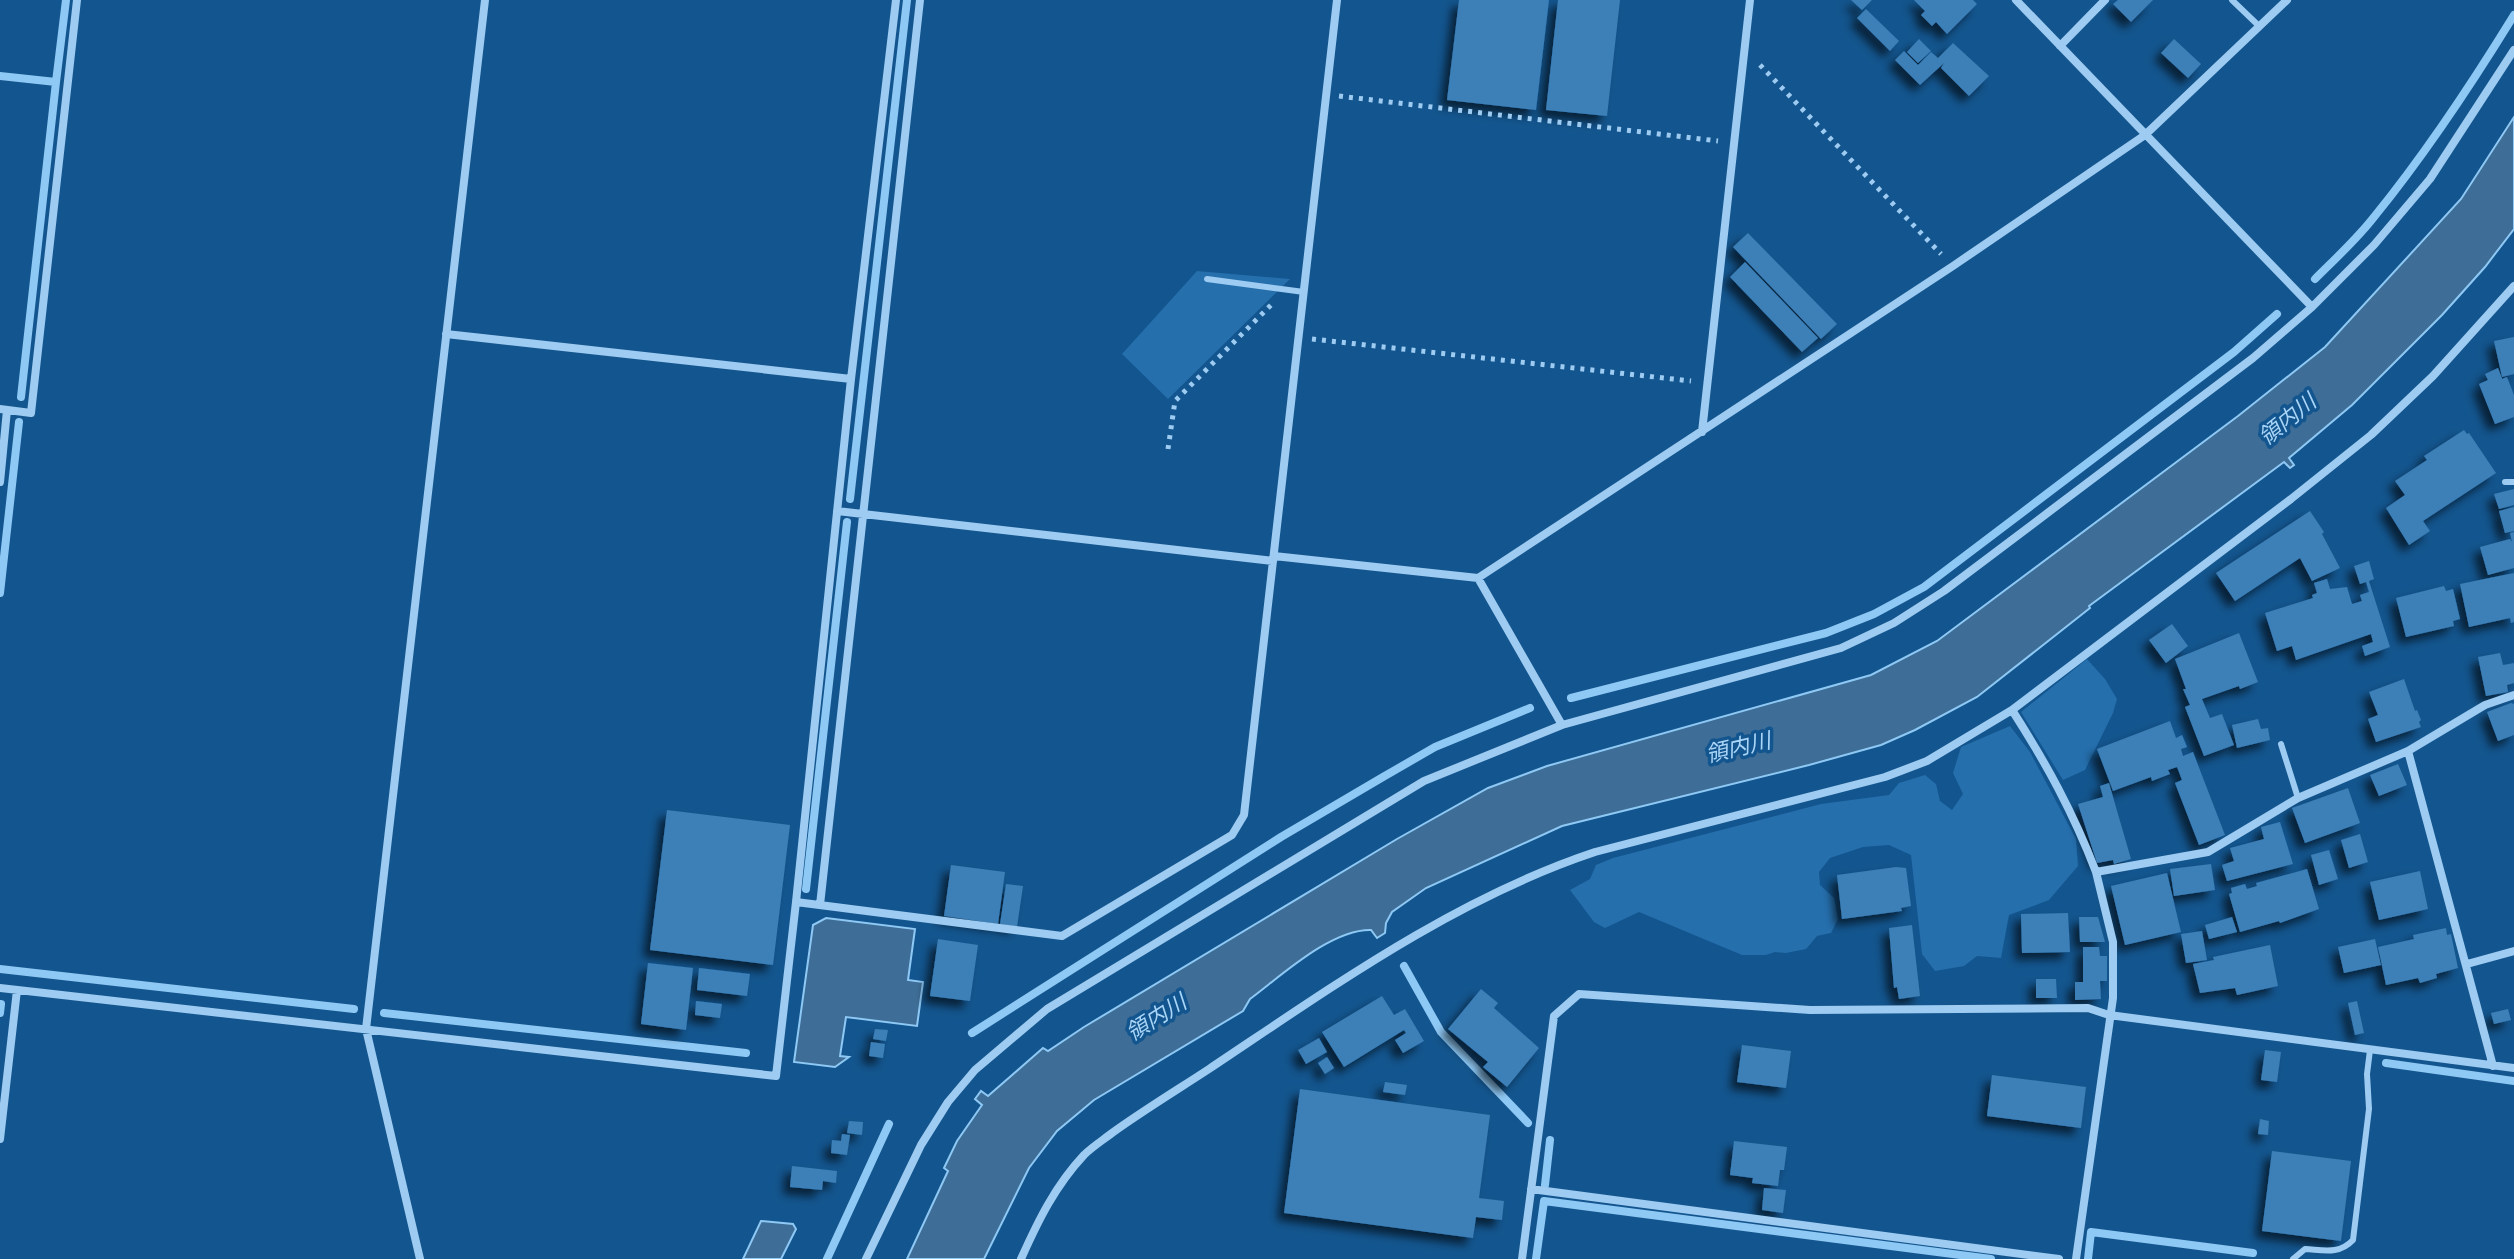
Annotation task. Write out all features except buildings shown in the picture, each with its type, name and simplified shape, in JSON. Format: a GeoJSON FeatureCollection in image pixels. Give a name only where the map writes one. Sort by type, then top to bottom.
{"type":"FeatureCollection","features":[{"type":"Feature","properties":{"kind":"street"},"geometry":{"type":"LineString","coordinates":[[0,482],[3,409],[31,413],[77,0]]}},
{"type":"Feature","properties":{"kind":"street"},"geometry":{"type":"LineString","coordinates":[[420,1259],[366,1029],[485,0]]}},
{"type":"Feature","properties":{"kind":"street"},"geometry":{"type":"LineString","coordinates":[[0,988],[776,1076],[851,379],[896,0]]}},
{"type":"Feature","properties":{"kind":"street"},"geometry":{"type":"LineString","coordinates":[[820,905],[920,0]]}},
{"type":"Feature","properties":{"kind":"street"},"geometry":{"type":"LineString","coordinates":[[796,902],[1062,936],[1232,835],[1244,815],[1337,0]]}},
{"type":"Feature","properties":{"kind":"street"},"geometry":{"type":"LineString","coordinates":[[1702,432],[1750,0]]}},
{"type":"Feature","properties":{"kind":"street"},"geometry":{"type":"LineString","coordinates":[[2016,0],[2312,307]]}},
{"type":"Feature","properties":{"kind":"street"},"geometry":{"type":"LineString","coordinates":[[2060,46],[2105,0]]}},
{"type":"Feature","properties":{"kind":"street"},"geometry":{"type":"LineString","coordinates":[[837,511],[1478,578],[1953,266],[2145,135],[2287,0]]}},
{"type":"Feature","properties":{"kind":"street"},"geometry":{"type":"LineString","coordinates":[[866,1259],[921,1145],[948,1102],[975,1070],[1047,1009],[1424,781],[1562,725],[1841,648],[1894,623],[1944,591],[2253,358],[2312,307],[2374,245],[2430,179],[2514,50]]}},
{"type":"Feature","properties":{"kind":"street"},"geometry":{"type":"LineString","coordinates":[[1021,1259],[1038,1219],[1056,1189],[1086,1153],[1263,1033],[1435,924],[1551,866],[1885,777],[1927,761],[2012,710],[2371,435],[2433,376],[2514,286]]}},
{"type":"Feature","properties":{"kind":"street"},"geometry":{"type":"LineString","coordinates":[[446,334],[851,379]]}},
{"type":"Feature","properties":{"kind":"street"},"geometry":{"type":"LineString","coordinates":[[1478,578],[1562,725]]}},
{"type":"Feature","properties":{"kind":"street"},"geometry":{"type":"LineString","coordinates":[[2096,872],[2208,852],[2298,798],[2408,751],[2485,705],[2514,695]]}},
{"type":"Feature","properties":{"kind":"street"},"geometry":{"type":"LineString","coordinates":[[2012,710],[2049,767],[2078,826],[2096,872],[2113,942],[2113,998],[2076,1259]]}},
{"type":"Feature","properties":{"kind":"street"},"geometry":{"type":"LineString","coordinates":[[2408,751],[2493,1066]]}},
{"type":"Feature","properties":{"kind":"street"},"geometry":{"type":"LineString","coordinates":[[2467,964],[2514,951]]}},
{"type":"Feature","properties":{"kind":"street"},"geometry":{"type":"LineString","coordinates":[[0,1139],[17,990]]}},
{"type":"Feature","properties":{"kind":"street"},"geometry":{"type":"LineString","coordinates":[[1522,1259],[1554,1016],[1579,994],[1810,1010],[2088,1008],[2109,1015],[2514,1068]]}},
{"type":"Feature","properties":{"kind":"street"},"geometry":{"type":"LineString","coordinates":[[1531,1189],[2059,1259]]}},
{"type":"Feature","properties":{"kind":"lane"},"geometry":{"type":"LineString","coordinates":[[2232,0],[2259,26]]}},
{"type":"Feature","properties":{"kind":"lane"},"geometry":{"type":"LineString","coordinates":[[1207,279],[1304,292]]}},
{"type":"Feature","properties":{"kind":"lane"},"geometry":{"type":"LineString","coordinates":[[2505,482],[2514,482]]}},
{"type":"Feature","properties":{"kind":"lane"},"geometry":{"type":"LineString","coordinates":[[2281,744],[2298,798]]}},
{"type":"Feature","properties":{"kind":"lane"},"geometry":{"type":"LineString","coordinates":[[2293,1259],[2305,1249],[2337,1251],[2353,1240],[2369,1109],[2367,1074],[2370,1050]]}},
{"type":"Feature","properties":{"kind":"path"},"geometry":{"type":"LineString","coordinates":[[1744,49],[1953,266]]}},
{"type":"Feature","properties":{"kind":"path"},"geometry":{"type":"LineString","coordinates":[[1326,95],[1733,142]]}},
{"type":"Feature","properties":{"kind":"path"},"geometry":{"type":"LineString","coordinates":[[1168,449],[1175,401],[1287,289]]}},
{"type":"Feature","properties":{"kind":"path"},"geometry":{"type":"LineString","coordinates":[[1299,337],[1707,383]]}},
{"type":"Feature","properties":{"kind":"shaded area"},"geometry":{"type":"Polygon","coordinates":[[[1197,271],[1290,279],[1168,399],[1122,354],[1197,271]]]}},
{"type":"Feature","properties":{"kind":"shaded area"},"geometry":{"type":"Polygon","coordinates":[[[2087,659],[2117,699],[2085,770],[2063,780],[2021,712],[2087,659]]]}},
{"type":"Feature","properties":{"kind":"shaded area"},"geometry":{"type":"Polygon","coordinates":[[[2010,726],[2030,752],[2076,839],[2078,866],[2049,900],[2009,915],[2001,958],[1977,956],[1964,966],[1935,971],[1922,954],[1911,855],[1889,845],[1863,847],[1830,858],[1819,872],[1820,885],[1834,898],[1838,919],[1831,933],[1817,936],[1806,949],[1786,953],[1742,955],[1639,912],[1605,928],[1594,922],[1570,890],[1590,879],[1596,865],[1613,858],[1821,804],[1889,795],[1899,783],[1925,775],[1936,784],[1940,801],[1952,810],[1963,794],[1953,773],[1961,747],[2010,726]]]}},
{"type":"Feature","properties":{"kind":"water","name":"領内川"},"geometry":{"type":"Polygon","coordinates":[[[2514,117],[2514,229],[2442,315],[2352,405],[2289,458],[2294,465],[2290,468],[2284,462],[2089,606],[1977,697],[1881,745],[1562,826],[1426,888],[1392,912],[1385,933],[1377,938],[1371,930],[1356,932],[1323,945],[1250,999],[1243,1011],[1094,1100],[1057,1131],[1029,1168],[984,1259],[907,1259],[948,1171],[944,1168],[957,1141],[982,1105],[975,1099],[981,1091],[988,1096],[1043,1048],[1048,1051],[1397,839],[1488,788],[1547,766],[1871,675],[1937,641],[2238,416],[2325,347],[2461,199],[2514,117]]]}},
{"type":"Feature","properties":{"kind":"water"},"geometry":{"type":"Polygon","coordinates":[[[826,918],[915,929],[908,980],[923,982],[917,1026],[846,1017],[840,1056],[849,1057],[835,1067],[794,1062],[813,925],[826,918]]]}},
{"type":"Feature","properties":{"kind":"water"},"geometry":{"type":"Polygon","coordinates":[[[761,1221],[793,1224],[796,1229],[781,1259],[743,1259],[761,1221]]]}},
{"type":"Feature","properties":{"kind":"waterway"},"geometry":{"type":"LineString","coordinates":[[56,82],[66,0]]}},
{"type":"Feature","properties":{"kind":"waterway"},"geometry":{"type":"LineString","coordinates":[[850,499],[907,0]]}},
{"type":"Feature","properties":{"kind":"waterway"},"geometry":{"type":"LineString","coordinates":[[2315,279],[2360,233],[2412,168],[2465,93],[2514,15]]}},
{"type":"Feature","properties":{"kind":"waterway"},"geometry":{"type":"LineString","coordinates":[[0,76],[56,82],[21,397]]}},
{"type":"Feature","properties":{"kind":"waterway"},"geometry":{"type":"LineString","coordinates":[[1571,698],[1826,633],[1874,614],[1924,587],[2234,352],[2277,314]]}},
{"type":"Feature","properties":{"kind":"waterway"},"geometry":{"type":"LineString","coordinates":[[0,593],[19,422]]}},
{"type":"Feature","properties":{"kind":"waterway"},"geometry":{"type":"LineString","coordinates":[[806,889],[847,522]]}},
{"type":"Feature","properties":{"kind":"waterway"},"geometry":{"type":"LineString","coordinates":[[972,1033],[1281,837],[1383,777],[1435,747],[1530,708]]}},
{"type":"Feature","properties":{"kind":"waterway"},"geometry":{"type":"LineString","coordinates":[[1404,966],[1441,1032],[1528,1123]]}},
{"type":"Feature","properties":{"kind":"waterway"},"geometry":{"type":"LineString","coordinates":[[0,969],[354,1009]]}},
{"type":"Feature","properties":{"kind":"waterway"},"geometry":{"type":"LineString","coordinates":[[0,1013],[1,1004]]}},
{"type":"Feature","properties":{"kind":"waterway"},"geometry":{"type":"LineString","coordinates":[[384,1013],[746,1053]]}},
{"type":"Feature","properties":{"kind":"waterway"},"geometry":{"type":"LineString","coordinates":[[2386,1063],[2514,1081]]}},
{"type":"Feature","properties":{"kind":"waterway"},"geometry":{"type":"LineString","coordinates":[[827,1259],[889,1124]]}},
{"type":"Feature","properties":{"kind":"waterway"},"geometry":{"type":"LineString","coordinates":[[1545,1185],[1550,1140]]}},
{"type":"Feature","properties":{"kind":"waterway"},"geometry":{"type":"LineString","coordinates":[[1536,1259],[1544,1201],[1991,1259]]}},
{"type":"Feature","properties":{"kind":"waterway"},"geometry":{"type":"LineString","coordinates":[[2088,1259],[2091,1232],[2253,1253]]}}]}
